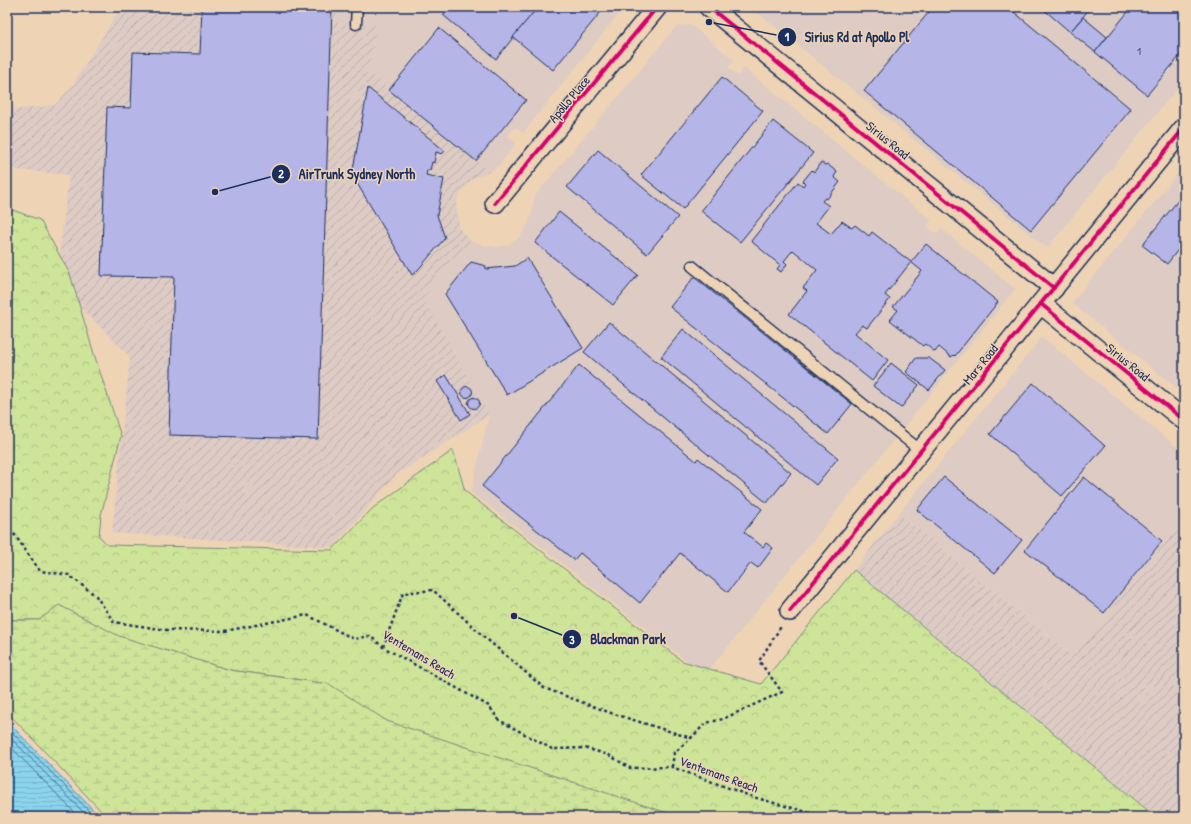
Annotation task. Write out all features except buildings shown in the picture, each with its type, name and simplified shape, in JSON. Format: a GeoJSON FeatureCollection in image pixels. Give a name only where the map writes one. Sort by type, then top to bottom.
{"type":"FeatureCollection","features":[{"type":"Feature","properties":{"kind":"street","name":"Apollo Place"},"geometry":{"type":"LineString","coordinates":[[495,203],[657,7]]}},
{"type":"Feature","properties":{"kind":"street","name":"Sirius Road"},"geometry":{"type":"LineString","coordinates":[[708,7],[1054,288]]}},
{"type":"Feature","properties":{"kind":"street","name":"Mars Road"},"geometry":{"type":"LineString","coordinates":[[790,612],[1184,128]]}},
{"type":"Feature","properties":{"kind":"street","name":"Sirius Road"},"geometry":{"type":"LineString","coordinates":[[1041,304],[1184,420]]}},
{"type":"Feature","properties":{"kind":"lane"},"geometry":{"type":"LineString","coordinates":[[356,24],[358,7]]}},
{"type":"Feature","properties":{"kind":"lane"},"geometry":{"type":"LineString","coordinates":[[692,266],[921,451]]}},
{"type":"Feature","properties":{"kind":"path"},"geometry":{"type":"LineString","coordinates":[[383,647],[403,593],[433,590],[482,635],[544,688],[611,713],[691,738]]}},
{"type":"Feature","properties":{"kind":"path"},"geometry":{"type":"LineString","coordinates":[[672,767],[674,753],[706,723],[723,719],[782,692],[759,661],[790,612]]}},
{"type":"Feature","properties":{"kind":"shaded area"},"geometry":{"type":"Polygon","coordinates":[[[121,7],[336,7],[336,23],[377,25],[369,72],[490,172],[476,177],[467,184],[456,202],[459,228],[470,241],[423,298],[489,415],[396,475],[333,547],[112,533],[130,357],[56,283],[69,175],[7,169],[7,102],[13,110],[55,105],[70,89],[121,7]]]}},
{"type":"Feature","properties":{"kind":"shaded area"},"geometry":{"type":"Polygon","coordinates":[[[336,7],[624,7],[523,133],[515,127],[508,136],[516,143],[499,165],[490,172],[369,72],[377,25],[336,23],[336,7]]]}},
{"type":"Feature","properties":{"kind":"shaded area"},"geometry":{"type":"Polygon","coordinates":[[[751,7],[1184,7],[1184,80],[1047,248],[751,7]]]}},
{"type":"Feature","properties":{"kind":"shaded area"},"geometry":{"type":"Polygon","coordinates":[[[691,25],[734,60],[728,68],[738,76],[744,68],[931,220],[927,226],[936,233],[941,228],[1015,289],[705,675],[471,492],[489,415],[422,298],[470,241],[495,247],[508,245],[517,240],[525,230],[531,215],[535,196],[677,26],[691,25]]]}},
{"type":"Feature","properties":{"kind":"shaded area"},"geometry":{"type":"Polygon","coordinates":[[[1184,166],[1184,394],[1072,303],[1184,166]]]}},
{"type":"Feature","properties":{"kind":"shaded area"},"geometry":{"type":"Polygon","coordinates":[[[1042,337],[1184,453],[1184,520],[1074,656],[899,513],[1042,337]]]}},
{"type":"Feature","properties":{"kind":"shaded area"},"geometry":{"type":"Polygon","coordinates":[[[899,513],[1073,656],[1184,520],[1184,817],[1156,817],[854,570],[899,513]]]}},
{"type":"Feature","properties":{"kind":"green space"},"geometry":{"type":"Polygon","coordinates":[[[7,208],[40,220],[70,274],[121,436],[101,515],[99,536],[108,545],[332,550],[373,508],[453,450],[465,491],[682,661],[761,684],[854,570],[1156,817],[263,817],[329,684],[230,670],[119,637],[39,620],[7,620],[7,208]]]}},
{"type":"Feature","properties":{"kind":"green space"},"geometry":{"type":"Polygon","coordinates":[[[59,605],[119,636],[230,670],[329,684],[387,721],[680,817],[124,817],[103,813],[7,712],[7,620],[39,620],[59,605]]]}},
{"type":"Feature","properties":{"kind":"water"},"geometry":{"type":"Polygon","coordinates":[[[7,721],[100,817],[7,817],[7,721]]]}},
{"type":"Feature","properties":{"kind":"cycle path"},"geometry":{"type":"LineString","coordinates":[[495,203],[657,7]]}},
{"type":"Feature","properties":{"kind":"cycle path"},"geometry":{"type":"LineString","coordinates":[[709,7],[1054,288]]}},
{"type":"Feature","properties":{"kind":"cycle path"},"geometry":{"type":"LineString","coordinates":[[790,611],[1184,128]]}},
{"type":"Feature","properties":{"kind":"cycle path"},"geometry":{"type":"LineString","coordinates":[[1041,304],[1184,420]]}},
{"type":"Feature","properties":{"kind":"place","name":"Sirius Rd at Apollo Pl"},"geometry":{"type":"Point","coordinates":[709,22]}},
{"type":"Feature","properties":{"kind":"place","name":"AirTrunk Sydney North"},"geometry":{"type":"Point","coordinates":[215,192]}},
{"type":"Feature","properties":{"kind":"place","name":"Blackman Park"},"geometry":{"type":"Point","coordinates":[514,616]}}]}
